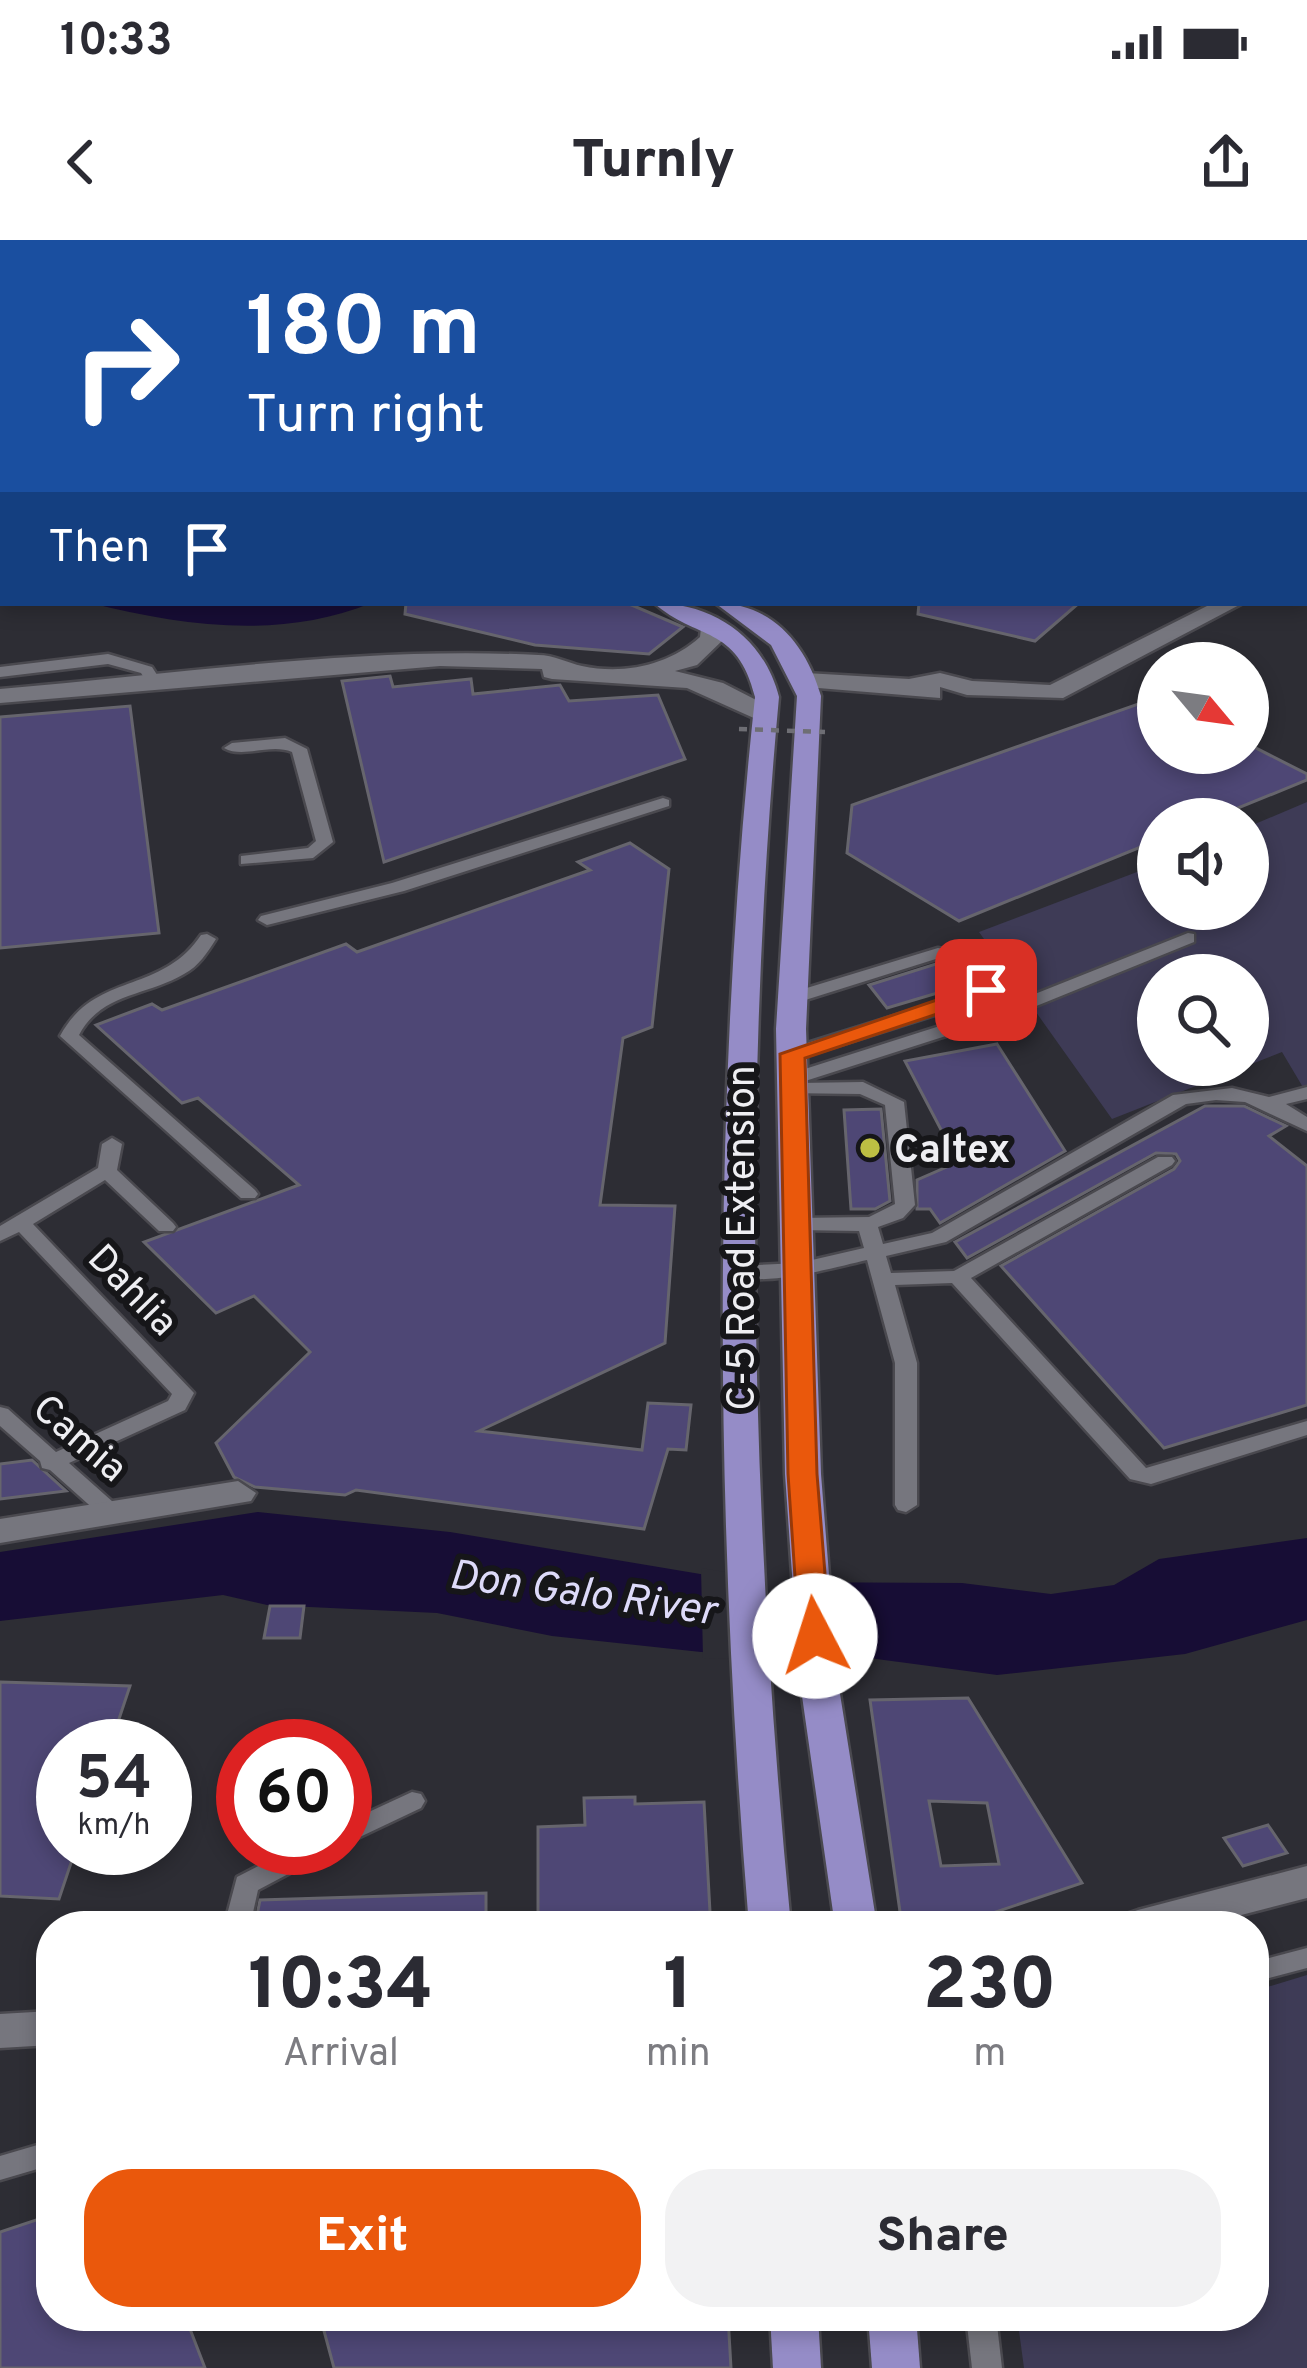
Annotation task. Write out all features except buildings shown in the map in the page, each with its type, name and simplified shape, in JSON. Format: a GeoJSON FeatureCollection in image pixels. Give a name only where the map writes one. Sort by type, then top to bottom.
{"type":"FeatureCollection","features":[{"type":"Feature","properties":{"kind":"main road","name":"C-5 Road Extension"},"geometry":{"type":"LineString","coordinates":[[681,606],[718,613],[782,640],[806,680],[792,1063],[808,1559],[818,1675],[854,1911]]}},
{"type":"Feature","properties":{"kind":"main road","name":"C-5 Road Extension"},"geometry":{"type":"LineString","coordinates":[[718,613],[757,660],[767,697],[741,1028],[738,1272],[745,1673],[769,1911]]}},
{"type":"Feature","properties":{"kind":"main road"},"geometry":{"type":"LineString","coordinates":[[741,1028],[792,1063]]}},
{"type":"Feature","properties":{"kind":"main road"},"geometry":{"type":"LineString","coordinates":[[795,2331],[796,2368]]}},
{"type":"Feature","properties":{"kind":"main road"},"geometry":{"type":"LineString","coordinates":[[893,2331],[896,2368]]}},
{"type":"Feature","properties":{"kind":"street"},"geometry":{"type":"LineString","coordinates":[[806,680],[912,686],[934,693],[968,688],[1054,694],[1225,606]]}},
{"type":"Feature","properties":{"kind":"street"},"geometry":{"type":"LineString","coordinates":[[630,671],[671,665],[700,653],[712,639],[718,613]]}},
{"type":"Feature","properties":{"kind":"street"},"geometry":{"type":"LineString","coordinates":[[0,696],[440,659],[529,665],[541,671],[630,671],[717,686],[765,714]]}},
{"type":"Feature","properties":{"kind":"street"},"geometry":{"type":"LineString","coordinates":[[0,1531],[238,1493]]}},
{"type":"Feature","properties":{"kind":"street"},"geometry":{"type":"LineString","coordinates":[[1196,1911],[1307,1882]]}},
{"type":"Feature","properties":{"kind":"street"},"geometry":{"type":"LineString","coordinates":[[0,2031],[36,2029]]}},
{"type":"Feature","properties":{"kind":"lane"},"geometry":{"type":"LineString","coordinates":[[0,672],[108,659],[147,670],[155,684]]}},
{"type":"Feature","properties":{"kind":"lane"},"geometry":{"type":"LineString","coordinates":[[232,748],[285,743],[299,749],[325,842],[313,854],[248,860]]}},
{"type":"Feature","properties":{"kind":"lane"},"geometry":{"type":"LineString","coordinates":[[267,920],[398,886],[663,803]]}},
{"type":"Feature","properties":{"kind":"lane"},"geometry":{"type":"LineString","coordinates":[[792,1063],[1018,1007],[1188,938]]}},
{"type":"Feature","properties":{"kind":"lane"},"geometry":{"type":"LineString","coordinates":[[207,939],[199,957],[179,973],[86,1009],[69,1036],[248,1194]]}},
{"type":"Feature","properties":{"kind":"lane"},"geometry":{"type":"LineString","coordinates":[[792,1063],[973,997],[988,983],[964,958],[938,953],[793,998]]}},
{"type":"Feature","properties":{"kind":"lane"},"geometry":{"type":"LineString","coordinates":[[792,1063],[894,1102],[905,1205],[890,1218],[867,1223],[798,1224]]}},
{"type":"Feature","properties":{"kind":"lane"},"geometry":{"type":"LineString","coordinates":[[738,1272],[800,1269],[876,1255],[971,1224],[1180,1099],[1219,1090],[1246,1092],[1307,1125]]}},
{"type":"Feature","properties":{"kind":"lane"},"geometry":{"type":"LineString","coordinates":[[1270,1102],[1307,1094]]}},
{"type":"Feature","properties":{"kind":"lane"},"geometry":{"type":"LineString","coordinates":[[0,1234],[107,1171],[112,1144]]}},
{"type":"Feature","properties":{"kind":"lane"},"geometry":{"type":"LineString","coordinates":[[884,1279],[958,1277],[1166,1160]]}},
{"type":"Feature","properties":{"kind":"lane"},"geometry":{"type":"LineString","coordinates":[[107,1171],[166,1227]]}},
{"type":"Feature","properties":{"kind":"lane"},"geometry":{"type":"LineString","coordinates":[[867,1223],[906,1363],[907,1504]]}},
{"type":"Feature","properties":{"kind":"lane","name":"Dahlia"},"geometry":{"type":"LineString","coordinates":[[22,1225],[183,1393],[177,1405],[50,1463]]}},
{"type":"Feature","properties":{"kind":"lane"},"geometry":{"type":"LineString","coordinates":[[958,1277],[1138,1474],[1151,1477],[1307,1428]]}},
{"type":"Feature","properties":{"kind":"lane","name":"Camia"},"geometry":{"type":"LineString","coordinates":[[0,1414],[114,1515]]}},
{"type":"Feature","properties":{"kind":"lane"},"geometry":{"type":"LineString","coordinates":[[372,1821],[412,1801]]}},
{"type":"Feature","properties":{"kind":"lane"},"geometry":{"type":"LineString","coordinates":[[240,1911],[246,1885],[265,1875]]}},
{"type":"Feature","properties":{"kind":"lane"},"geometry":{"type":"LineString","coordinates":[[1269,1968],[1307,1958]]}},
{"type":"Feature","properties":{"kind":"lane"},"geometry":{"type":"LineString","coordinates":[[0,2168],[36,2157]]}},
{"type":"Feature","properties":{"kind":"lane"},"geometry":{"type":"LineString","coordinates":[[983,2331],[987,2368]]}},
{"type":"Feature","properties":{"kind":"path"},"geometry":{"type":"LineString","coordinates":[[739,729],[825,732]]}},
{"type":"Feature","properties":{"kind":"shaded area"},"geometry":{"type":"Polygon","coordinates":[[[1307,802],[1307,1094],[1282,1052],[1269,1057],[1269,954],[1137,954],[1137,1086],[1196,1086],[1112,1119],[979,932],[1137,872],[1137,930],[1269,930],[1269,818],[1307,802]]]}},
{"type":"Feature","properties":{"kind":"shaded area"},"geometry":{"type":"Polygon","coordinates":[[[1307,1975],[1307,2368],[1024,2368],[1019,2331],[1269,2331],[1269,1986],[1307,1975]]]}},
{"type":"Feature","properties":{"kind":"water"},"geometry":{"type":"Polygon","coordinates":[[[105,606],[362,606],[302,622],[267,625],[160,618],[105,606]]]}},
{"type":"Feature","properties":{"kind":"water","name":"Don Galo River"},"geometry":{"type":"Polygon","coordinates":[[[258,1512],[450,1532],[748,1582],[962,1583],[1051,1594],[1114,1585],[1159,1559],[1307,1538],[1307,1620],[1185,1654],[997,1675],[854,1656],[701,1652],[552,1636],[437,1613],[267,1605],[223,1595],[0,1621],[0,1552],[258,1512]]]}},
{"type":"Feature","properties":{"kind":"pier"},"geometry":{"type":"Polygon","coordinates":[[[701,1568],[749,1576],[847,1576],[857,1662],[703,1658],[701,1568]]]}},
{"type":"Feature","properties":{"kind":"place","name":"Caltex"},"geometry":{"type":"Point","coordinates":[870,1148]}},
{"type":"Feature","properties":{"kind":"route"},"geometry":{"type":"LineString","coordinates":[[815,1636],[802,1474],[792,1054],[986,990]]}}]}
